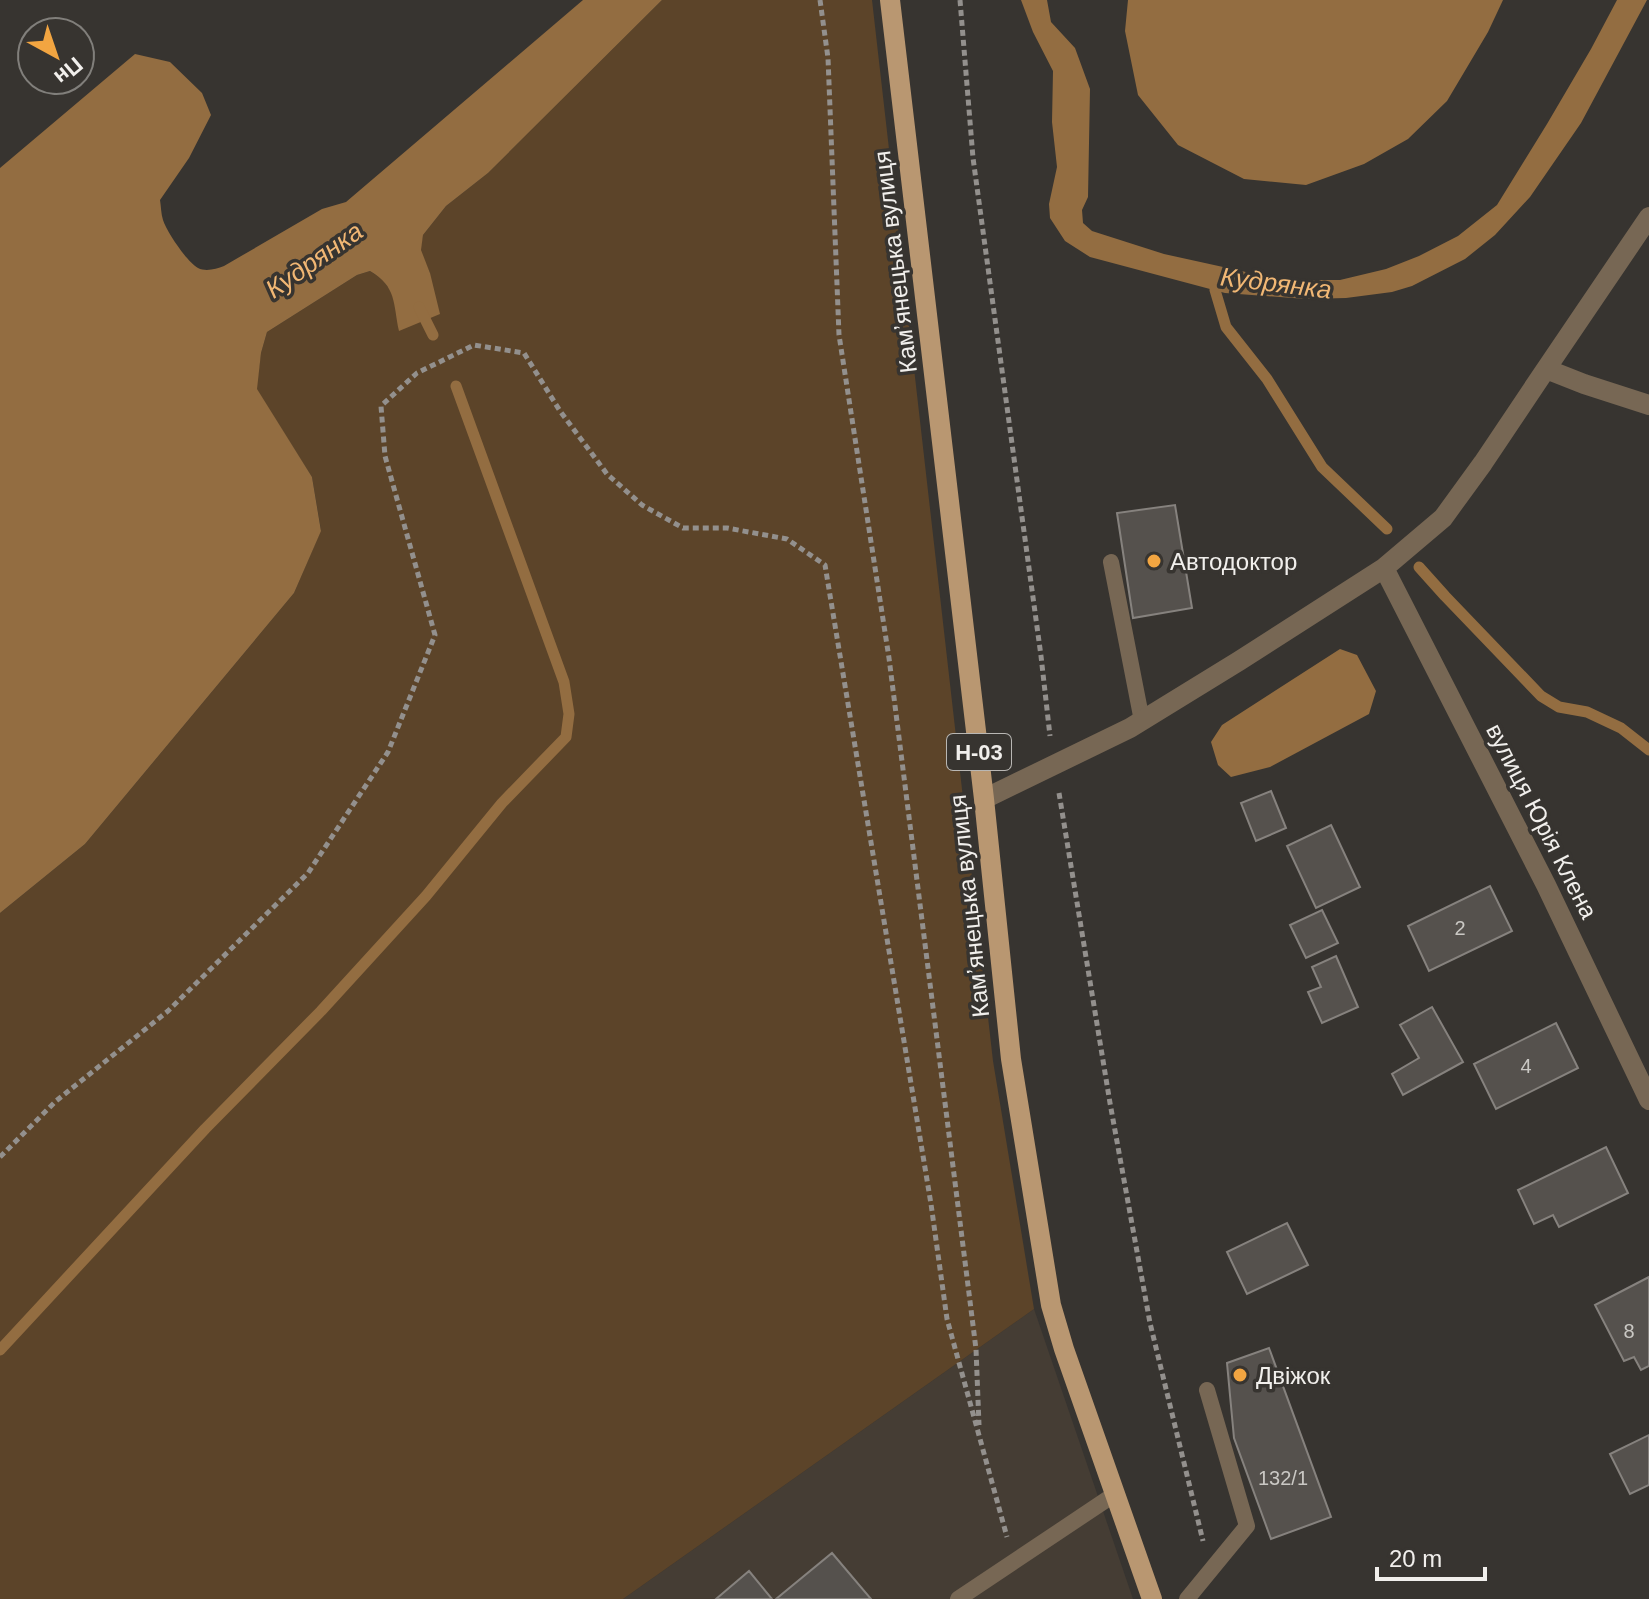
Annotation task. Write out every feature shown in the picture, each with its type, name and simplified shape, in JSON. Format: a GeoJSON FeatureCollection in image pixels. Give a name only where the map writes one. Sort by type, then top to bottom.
{"type":"FeatureCollection","features":[{"type":"Feature","properties":{"kind":"main road","name":"Камʼянецька вулиця"},"geometry":{"type":"LineString","coordinates":[[890,0],[984,799],[1011,1059],[1051,1305],[1152,1599]]}},
{"type":"Feature","properties":{"kind":"street"},"geometry":{"type":"LineString","coordinates":[[984,799],[1142,721],[1384,568],[1443,518],[1649,217]]}},
{"type":"Feature","properties":{"kind":"street"},"geometry":{"type":"LineString","coordinates":[[1546,369],[1649,405]]}},
{"type":"Feature","properties":{"kind":"street","name":"вулиця Юрія Клена"},"geometry":{"type":"LineString","coordinates":[[1384,568],[1546,885],[1649,1100]]}},
{"type":"Feature","properties":{"kind":"lane"},"geometry":{"type":"LineString","coordinates":[[1111,562],[1142,721]]}},
{"type":"Feature","properties":{"kind":"lane"},"geometry":{"type":"LineString","coordinates":[[1187,1599],[1247,1526],[1207,1390]]}},
{"type":"Feature","properties":{"kind":"lane"},"geometry":{"type":"LineString","coordinates":[[958,1599],[1115,1494]]}},
{"type":"Feature","properties":{"kind":"path"},"geometry":{"type":"LineString","coordinates":[[820,0],[828,58],[839,335],[893,689],[976,1349],[979,1434]]}},
{"type":"Feature","properties":{"kind":"path"},"geometry":{"type":"LineString","coordinates":[[960,0],[973,158],[1041,656],[1053,766],[1150,1323],[1211,1571]]}},
{"type":"Feature","properties":{"kind":"path"},"geometry":{"type":"LineString","coordinates":[[0,1157],[56,1101],[168,1011],[308,873],[388,752],[435,635],[385,456],[381,406],[417,373],[474,345],[524,353],[560,411],[607,474],[642,505],[683,528],[727,528],[787,539],[825,565],[931,1204],[947,1319],[1014,1561]]}},
{"type":"Feature","properties":{"kind":"shaded area"},"geometry":{"type":"Polygon","coordinates":[[[662,0],[872,0],[993,1061],[1034,1309],[623,1599],[0,1599],[0,913],[85,844],[294,593],[321,530],[312,477],[256,389],[267,332],[357,275],[370,271],[382,279],[391,291],[430,273],[420,250],[423,235],[446,206],[488,173],[662,0]]]}},
{"type":"Feature","properties":{"kind":"shaded area"},"geometry":{"type":"Polygon","coordinates":[[[1034,1309],[1133,1599],[623,1599],[1034,1309]]]}},
{"type":"Feature","properties":{"kind":"water","name":"Кудрянка"},"geometry":{"type":"Polygon","coordinates":[[[583,0],[662,0],[488,173],[446,206],[423,235],[421,250],[440,314],[399,331],[389,290],[370,271],[357,275],[267,332],[257,389],[312,477],[321,531],[294,593],[85,844],[0,913],[0,168],[85,96],[96,96],[96,87],[135,54],[170,62],[202,93],[211,115],[189,158],[160,200],[165,225],[183,253],[198,268],[211,270],[224,266],[322,209],[346,202],[583,0]]]}},
{"type":"Feature","properties":{"kind":"water","name":"Кудрянка"},"geometry":{"type":"Polygon","coordinates":[[[1021,0],[1047,0],[1051,22],[1075,48],[1090,89],[1088,197],[1082,210],[1083,223],[1092,231],[1164,254],[1282,280],[1340,280],[1386,269],[1419,256],[1458,236],[1497,205],[1617,0],[1647,0],[1581,123],[1530,197],[1495,235],[1465,259],[1412,286],[1346,298],[1306,299],[1225,293],[1090,257],[1065,241],[1050,218],[1049,204],[1057,167],[1052,122],[1053,71],[1021,0]]]}},
{"type":"Feature","properties":{"kind":"water"},"geometry":{"type":"Polygon","coordinates":[[[1128,0],[1503,0],[1447,101],[1408,139],[1364,164],[1306,185],[1244,179],[1178,145],[1138,95],[1125,31],[1128,0]]]}},
{"type":"Feature","properties":{"kind":"water"},"geometry":{"type":"Polygon","coordinates":[[[1340,649],[1357,655],[1376,691],[1369,714],[1270,767],[1231,777],[1218,765],[1211,742],[1222,725],[1340,649]]]}},
{"type":"Feature","properties":{"kind":"building"},"geometry":{"type":"Polygon","coordinates":[[[1175,505],[1192,608],[1133,618],[1117,513],[1175,505]]]}},
{"type":"Feature","properties":{"kind":"building"},"geometry":{"type":"Polygon","coordinates":[[[1271,791],[1286,828],[1256,841],[1241,803],[1271,791]]]}},
{"type":"Feature","properties":{"kind":"building"},"geometry":{"type":"Polygon","coordinates":[[[1331,825],[1360,887],[1316,908],[1287,846],[1331,825]]]}},
{"type":"Feature","properties":{"kind":"building"},"geometry":{"type":"Polygon","coordinates":[[[1490,886],[1512,931],[1429,971],[1408,926],[1490,886]]]}},
{"type":"Feature","properties":{"kind":"building"},"geometry":{"type":"Polygon","coordinates":[[[1322,910],[1338,943],[1306,958],[1290,925],[1322,910]]]}},
{"type":"Feature","properties":{"kind":"building"},"geometry":{"type":"Polygon","coordinates":[[[1336,956],[1358,1007],[1322,1023],[1308,992],[1321,987],[1312,967],[1336,956]]]}},
{"type":"Feature","properties":{"kind":"building"},"geometry":{"type":"Polygon","coordinates":[[[1432,1007],[1463,1062],[1403,1095],[1392,1074],[1419,1058],[1400,1025],[1432,1007]]]}},
{"type":"Feature","properties":{"kind":"building"},"geometry":{"type":"Polygon","coordinates":[[[1556,1023],[1578,1068],[1496,1109],[1474,1064],[1556,1023]]]}},
{"type":"Feature","properties":{"kind":"building"},"geometry":{"type":"Polygon","coordinates":[[[1606,1147],[1628,1193],[1559,1227],[1553,1215],[1534,1224],[1518,1190],[1606,1147]]]}},
{"type":"Feature","properties":{"kind":"building"},"geometry":{"type":"Polygon","coordinates":[[[1287,1223],[1308,1265],[1247,1294],[1227,1252],[1287,1223]]]}},
{"type":"Feature","properties":{"kind":"building"},"geometry":{"type":"Polygon","coordinates":[[[1649,1277],[1649,1366],[1641,1370],[1634,1357],[1624,1361],[1595,1305],[1649,1277]]]}},
{"type":"Feature","properties":{"kind":"building"},"geometry":{"type":"Polygon","coordinates":[[[1269,1348],[1331,1517],[1271,1539],[1234,1438],[1227,1363],[1269,1348]]]}},
{"type":"Feature","properties":{"kind":"building"},"geometry":{"type":"Polygon","coordinates":[[[1649,1435],[1649,1485],[1630,1494],[1610,1454],[1649,1435]]]}},
{"type":"Feature","properties":{"kind":"building"},"geometry":{"type":"Polygon","coordinates":[[[832,1553],[871,1599],[776,1599],[832,1553]]]}},
{"type":"Feature","properties":{"kind":"building"},"geometry":{"type":"Polygon","coordinates":[[[749,1571],[772,1599],[716,1599],[749,1571]]]}},
{"type":"Feature","properties":{"kind":"waterway","name":"Кудрянка"},"geometry":{"type":"LineString","coordinates":[[1215,290],[1226,327],[1267,379],[1322,467],[1387,529]]}},
{"type":"Feature","properties":{"kind":"waterway"},"geometry":{"type":"LineString","coordinates":[[419,307],[433,335]]}},
{"type":"Feature","properties":{"kind":"waterway"},"geometry":{"type":"LineString","coordinates":[[0,1350],[205,1129],[321,1011],[426,896],[502,803],[566,737],[569,714],[564,682],[456,386]]}},
{"type":"Feature","properties":{"kind":"waterway"},"geometry":{"type":"LineString","coordinates":[[1419,567],[1541,696],[1559,707],[1587,712],[1621,728],[1649,750]]}},
{"type":"Feature","properties":{"kind":"place","name":"Автодоктор"},"geometry":{"type":"Point","coordinates":[1154,561]}},
{"type":"Feature","properties":{"kind":"place","name":"Двіжок"},"geometry":{"type":"Point","coordinates":[1240,1375]}}]}
